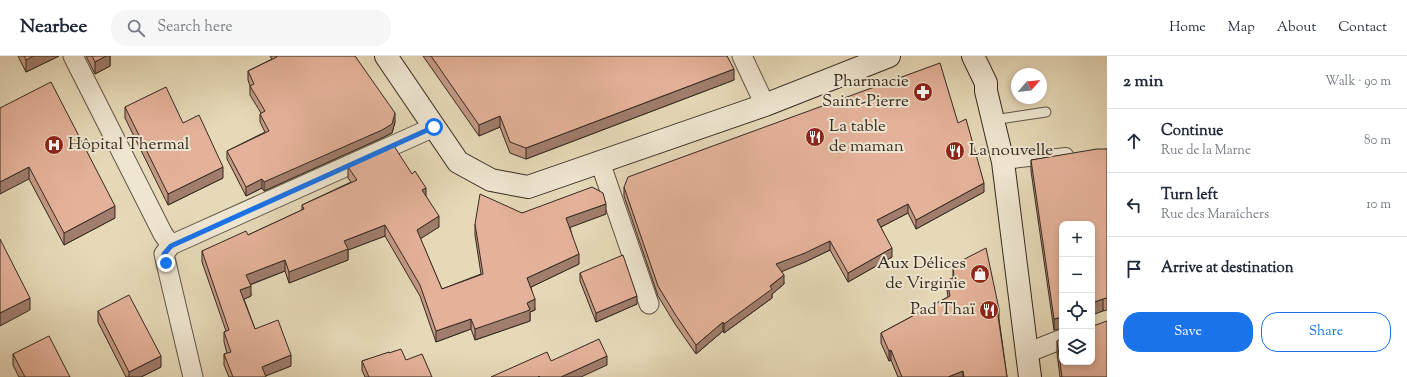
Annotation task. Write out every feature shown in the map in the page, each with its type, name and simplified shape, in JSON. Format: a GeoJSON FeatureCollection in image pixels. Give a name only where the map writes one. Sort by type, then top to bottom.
{"type":"FeatureCollection","features":[{"type":"Feature","properties":{"kind":"main road"},"geometry":{"type":"LineString","coordinates":[[386,56],[458,162],[491,180],[528,187],[765,105],[889,56]]}},
{"type":"Feature","properties":{"kind":"main road"},"geometry":{"type":"LineString","coordinates":[[973,56],[986,83],[1003,162],[1030,377]]}},
{"type":"Feature","properties":{"kind":"street"},"geometry":{"type":"LineString","coordinates":[[73,56],[163,234],[171,246]]}},
{"type":"Feature","properties":{"kind":"street"},"geometry":{"type":"LineString","coordinates":[[742,56],[765,105]]}},
{"type":"Feature","properties":{"kind":"street"},"geometry":{"type":"LineString","coordinates":[[193,377],[164,254],[171,246],[434,127]]}},
{"type":"Feature","properties":{"kind":"street"},"geometry":{"type":"LineString","coordinates":[[1003,162],[1076,154]]}},
{"type":"Feature","properties":{"kind":"street"},"geometry":{"type":"LineString","coordinates":[[600,162],[648,304]]}},
{"type":"Feature","properties":{"kind":"street"},"geometry":{"type":"LineString","coordinates":[[1028,353],[1059,340]]}},
{"type":"Feature","properties":{"kind":"lane"},"geometry":{"type":"LineString","coordinates":[[993,120],[1046,112]]}},
{"type":"Feature","properties":{"kind":"building"},"geometry":{"type":"Polygon","coordinates":[[[24,56],[33,56],[26,60],[24,56]]]}},
{"type":"Feature","properties":{"kind":"building"},"geometry":{"type":"Polygon","coordinates":[[[92,56],[106,56],[95,62],[92,56]]]}},
{"type":"Feature","properties":{"kind":"building"},"geometry":{"type":"Polygon","coordinates":[[[276,56],[355,56],[395,113],[392,124],[382,130],[264,182],[262,179],[246,187],[227,151],[269,131],[260,114],[265,111],[250,86],[254,84],[248,71],[277,57],[276,56]]]}},
{"type":"Feature","properties":{"kind":"building"},"geometry":{"type":"Polygon","coordinates":[[[431,56],[727,56],[734,69],[526,148],[510,142],[500,116],[479,125],[431,56]]]}},
{"type":"Feature","properties":{"kind":"building"},"geometry":{"type":"Polygon","coordinates":[[[940,63],[958,123],[966,119],[984,183],[916,220],[908,204],[877,220],[892,248],[848,273],[830,241],[805,253],[776,264],[784,275],[770,286],[772,289],[724,324],[723,322],[696,345],[658,286],[624,187],[628,177],[940,63]]]}},
{"type":"Feature","properties":{"kind":"building"},"geometry":{"type":"Polygon","coordinates":[[[51,82],[115,206],[64,233],[29,167],[0,182],[0,108],[51,82]]]}},
{"type":"Feature","properties":{"kind":"building"},"geometry":{"type":"Polygon","coordinates":[[[166,87],[183,123],[199,115],[223,167],[168,194],[125,107],[166,87]]]}},
{"type":"Feature","properties":{"kind":"building"},"geometry":{"type":"Polygon","coordinates":[[[394,146],[412,174],[415,171],[426,188],[422,190],[439,216],[417,230],[442,289],[483,274],[475,224],[480,194],[522,213],[592,187],[603,193],[606,204],[566,218],[579,254],[527,278],[535,299],[527,303],[530,310],[475,329],[471,319],[436,331],[420,285],[385,225],[344,241],[348,249],[289,272],[285,260],[246,275],[251,286],[240,290],[255,329],[278,320],[291,355],[262,367],[266,377],[233,377],[224,354],[231,352],[224,332],[229,330],[202,251],[246,231],[248,235],[304,209],[302,205],[357,180],[348,167],[394,146]]]}},
{"type":"Feature","properties":{"kind":"building"},"geometry":{"type":"Polygon","coordinates":[[[1097,149],[1107,149],[1107,298],[1095,302],[1095,221],[1059,221],[1059,318],[1054,319],[1031,160],[1097,149]]]}},
{"type":"Feature","properties":{"kind":"building"},"geometry":{"type":"Polygon","coordinates":[[[0,239],[30,298],[0,313],[0,239]]]}},
{"type":"Feature","properties":{"kind":"building"},"geometry":{"type":"Polygon","coordinates":[[[986,248],[999,309],[997,309],[1007,377],[964,377],[963,371],[948,377],[902,377],[891,350],[889,351],[881,333],[950,296],[947,280],[954,278],[953,265],[986,248]]]}},
{"type":"Feature","properties":{"kind":"building"},"geometry":{"type":"Polygon","coordinates":[[[623,255],[637,296],[596,313],[580,273],[623,255]]]}},
{"type":"Feature","properties":{"kind":"building"},"geometry":{"type":"Polygon","coordinates":[[[129,295],[161,356],[129,372],[98,311],[129,295]]]}},
{"type":"Feature","properties":{"kind":"building"},"geometry":{"type":"Polygon","coordinates":[[[1107,321],[1107,377],[1062,377],[1060,365],[1095,365],[1096,325],[1107,321]]]}},
{"type":"Feature","properties":{"kind":"building"},"geometry":{"type":"Polygon","coordinates":[[[49,336],[70,377],[25,377],[13,354],[49,336]]]}},
{"type":"Feature","properties":{"kind":"building"},"geometry":{"type":"Polygon","coordinates":[[[599,339],[607,356],[561,377],[491,377],[547,352],[551,361],[599,339]]]}},
{"type":"Feature","properties":{"kind":"building"},"geometry":{"type":"Polygon","coordinates":[[[1059,340],[1059,355],[1057,341],[1059,340]]]}},
{"type":"Feature","properties":{"kind":"building"},"geometry":{"type":"Polygon","coordinates":[[[401,349],[406,360],[422,354],[432,377],[369,377],[362,361],[401,349]]]}},
{"type":"Feature","properties":{"kind":"place","name":"Pharmacie Saint-Pierre"},"geometry":{"type":"Point","coordinates":[923,92]}},
{"type":"Feature","properties":{"kind":"place","name":"La table de maman"},"geometry":{"type":"Point","coordinates":[815,137]}},
{"type":"Feature","properties":{"kind":"place","name":"Hôpital Thermal"},"geometry":{"type":"Point","coordinates":[54,145]}},
{"type":"Feature","properties":{"kind":"place","name":"La nouvelle"},"geometry":{"type":"Point","coordinates":[955,151]}},
{"type":"Feature","properties":{"kind":"place","name":"Aux Délices de Virginie"},"geometry":{"type":"Point","coordinates":[980,274]}},
{"type":"Feature","properties":{"kind":"place","name":"Pad Thaï"},"geometry":{"type":"Point","coordinates":[989,310]}},
{"type":"Feature","properties":{"kind":"route"},"geometry":{"type":"LineString","coordinates":[[166,263],[164,254],[171,246],[434,127]]}}]}
